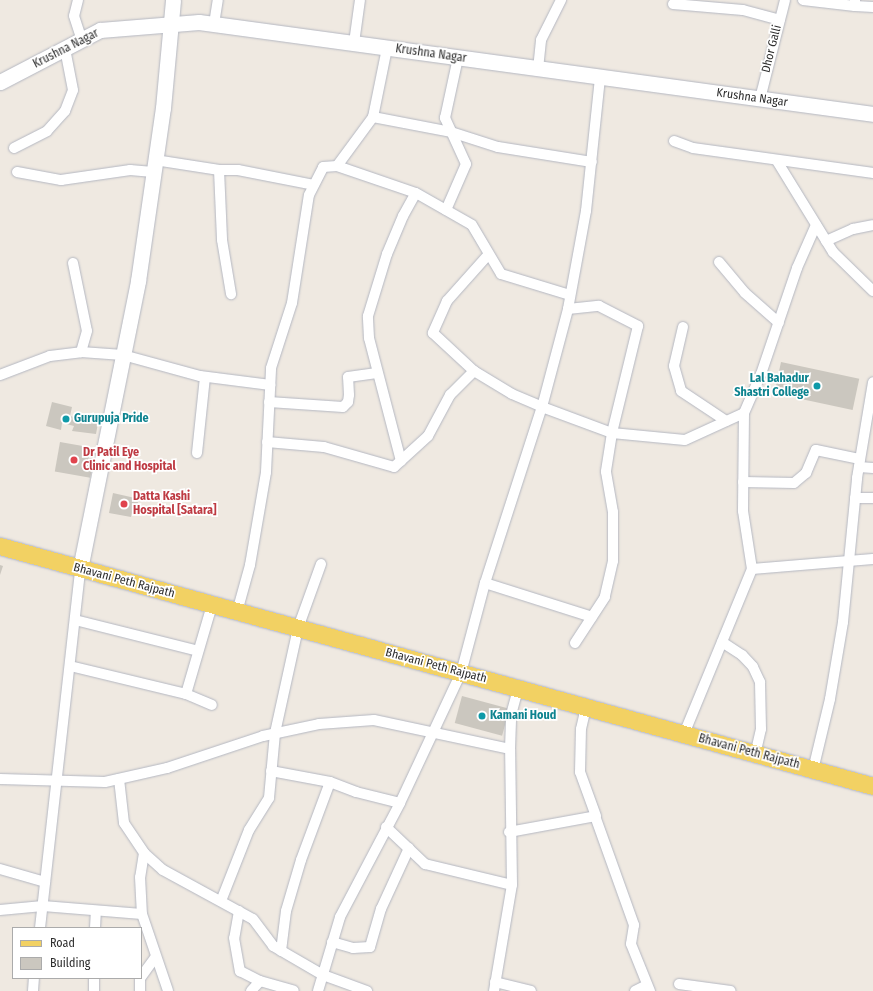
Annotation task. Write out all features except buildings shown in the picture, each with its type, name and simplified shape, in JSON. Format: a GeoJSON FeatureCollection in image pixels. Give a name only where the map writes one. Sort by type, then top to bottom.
{"type":"FeatureCollection","features":[{"type":"Feature","properties":{"kind":"main road"},"geometry":{"type":"LineString","coordinates":[[80,569],[138,282],[154,166],[173,0]]}},
{"type":"Feature","properties":{"kind":"main road","name":"Krushna Nagar"},"geometry":{"type":"LineString","coordinates":[[0,82],[100,30],[199,22],[873,114]]}},
{"type":"Feature","properties":{"kind":"main road","name":"Bhavani Peth Rajpath"},"geometry":{"type":"LineString","coordinates":[[0,546],[873,786]]}},
{"type":"Feature","properties":{"kind":"street"},"geometry":{"type":"LineString","coordinates":[[78,0],[74,16],[82,40]]}},
{"type":"Feature","properties":{"kind":"street"},"geometry":{"type":"LineString","coordinates":[[214,24],[218,0]]}},
{"type":"Feature","properties":{"kind":"street"},"geometry":{"type":"LineString","coordinates":[[354,43],[360,0]]}},
{"type":"Feature","properties":{"kind":"street"},"geometry":{"type":"LineString","coordinates":[[538,69],[541,40],[561,0]]}},
{"type":"Feature","properties":{"kind":"street","name":"Dhor Galli"},"geometry":{"type":"LineString","coordinates":[[760,99],[785,0]]}},
{"type":"Feature","properties":{"kind":"street"},"geometry":{"type":"LineString","coordinates":[[803,0],[855,3],[873,7]]}},
{"type":"Feature","properties":{"kind":"street"},"geometry":{"type":"LineString","coordinates":[[673,4],[743,10],[780,20]]}},
{"type":"Feature","properties":{"kind":"street"},"geometry":{"type":"LineString","coordinates":[[337,166],[373,117],[387,48]]}},
{"type":"Feature","properties":{"kind":"street"},"geometry":{"type":"LineString","coordinates":[[14,148],[47,131],[65,111],[73,90],[65,49]]}},
{"type":"Feature","properties":{"kind":"street"},"geometry":{"type":"LineString","coordinates":[[446,210],[466,164],[445,118],[458,58]]}},
{"type":"Feature","properties":{"kind":"street"},"geometry":{"type":"LineString","coordinates":[[318,991],[340,917],[434,734],[461,673],[484,583],[542,407],[568,309],[592,162],[600,77]]}},
{"type":"Feature","properties":{"kind":"street"},"geometry":{"type":"LineString","coordinates":[[373,117],[451,132],[498,147],[592,162]]}},
{"type":"Feature","properties":{"kind":"street"},"geometry":{"type":"LineString","coordinates":[[674,141],[693,148],[873,174]]}},
{"type":"Feature","properties":{"kind":"street"},"geometry":{"type":"LineString","coordinates":[[778,161],[833,252],[873,291]]}},
{"type":"Feature","properties":{"kind":"street"},"geometry":{"type":"LineString","coordinates":[[17,172],[61,180],[154,166],[238,170],[314,185]]}},
{"type":"Feature","properties":{"kind":"street"},"geometry":{"type":"LineString","coordinates":[[237,612],[250,565],[266,472],[271,368],[292,303],[309,195],[322,167],[337,166],[416,193],[472,225],[488,255],[501,274],[570,295]]}},
{"type":"Feature","properties":{"kind":"street"},"geometry":{"type":"LineString","coordinates":[[219,170],[222,240],[231,294]]}},
{"type":"Feature","properties":{"kind":"street"},"geometry":{"type":"LineString","coordinates":[[401,460],[377,373],[369,338],[368,316],[372,299],[403,216],[416,193]]}},
{"type":"Feature","properties":{"kind":"street"},"geometry":{"type":"LineString","coordinates":[[684,734],[752,569],[743,511],[744,413],[798,268],[816,225]]}},
{"type":"Feature","properties":{"kind":"street"},"geometry":{"type":"LineString","coordinates":[[826,241],[854,228],[873,225]]}},
{"type":"Feature","properties":{"kind":"street"},"geometry":{"type":"LineString","coordinates":[[488,255],[447,301],[433,333],[474,371],[512,394],[542,407],[612,433],[685,440],[744,413]]}},
{"type":"Feature","properties":{"kind":"street"},"geometry":{"type":"LineString","coordinates":[[719,262],[746,293],[778,323]]}},
{"type":"Feature","properties":{"kind":"street"},"geometry":{"type":"LineString","coordinates":[[73,263],[87,331],[81,352]]}},
{"type":"Feature","properties":{"kind":"street"},"geometry":{"type":"LineString","coordinates":[[568,309],[599,306],[638,326],[612,433],[606,472],[613,512],[614,561],[605,597],[575,643]]}},
{"type":"Feature","properties":{"kind":"street"},"geometry":{"type":"LineString","coordinates":[[683,327],[674,366],[681,391],[726,421]]}},
{"type":"Feature","properties":{"kind":"street"},"geometry":{"type":"LineString","coordinates":[[0,375],[50,356],[81,352],[123,355],[205,377],[270,385]]}},
{"type":"Feature","properties":{"kind":"street"},"geometry":{"type":"LineString","coordinates":[[267,442],[324,447],[394,467],[428,436],[450,395],[474,371]]}},
{"type":"Feature","properties":{"kind":"street"},"geometry":{"type":"LineString","coordinates":[[269,402],[343,406],[348,402],[348,377],[377,373]]}},
{"type":"Feature","properties":{"kind":"street"},"geometry":{"type":"LineString","coordinates":[[196,453],[205,377]]}},
{"type":"Feature","properties":{"kind":"street"},"geometry":{"type":"LineString","coordinates":[[813,770],[830,699],[850,561],[860,463],[873,382]]}},
{"type":"Feature","properties":{"kind":"street"},"geometry":{"type":"LineString","coordinates":[[743,482],[794,483],[806,473],[816,450],[873,468]]}},
{"type":"Feature","properties":{"kind":"street"},"geometry":{"type":"LineString","coordinates":[[856,498],[873,498]]}},
{"type":"Feature","properties":{"kind":"street"},"geometry":{"type":"LineString","coordinates":[[752,569],[873,559]]}},
{"type":"Feature","properties":{"kind":"street"},"geometry":{"type":"LineString","coordinates":[[221,901],[249,830],[268,798],[275,733],[298,628],[322,564]]}},
{"type":"Feature","properties":{"kind":"street"},"geometry":{"type":"LineString","coordinates":[[40,927],[80,569]]}},
{"type":"Feature","properties":{"kind":"street"},"geometry":{"type":"LineString","coordinates":[[484,583],[592,617]]}},
{"type":"Feature","properties":{"kind":"street"},"geometry":{"type":"LineString","coordinates":[[186,694],[212,605]]}},
{"type":"Feature","properties":{"kind":"street"},"geometry":{"type":"LineString","coordinates":[[75,620],[198,652]]}},
{"type":"Feature","properties":{"kind":"street"},"geometry":{"type":"LineString","coordinates":[[722,642],[742,656],[753,667],[760,682],[761,729],[755,754]]}},
{"type":"Feature","properties":{"kind":"street"},"geometry":{"type":"LineString","coordinates":[[70,666],[186,694],[212,705]]}},
{"type":"Feature","properties":{"kind":"street"},"geometry":{"type":"LineString","coordinates":[[518,689],[511,715],[509,832],[512,886],[495,986],[531,991]]}},
{"type":"Feature","properties":{"kind":"street"},"geometry":{"type":"LineString","coordinates":[[586,707],[581,729],[580,772],[634,925],[631,944],[648,988],[635,991]]}},
{"type":"Feature","properties":{"kind":"street"},"geometry":{"type":"LineString","coordinates":[[0,779],[105,782],[167,768],[275,733],[318,724],[374,720],[510,749]]}},
{"type":"Feature","properties":{"kind":"street"},"geometry":{"type":"LineString","coordinates":[[271,771],[330,782],[356,792],[400,802]]}},
{"type":"Feature","properties":{"kind":"street"},"geometry":{"type":"LineString","coordinates":[[120,779],[124,823],[144,854],[163,870],[253,919],[273,946],[281,951],[323,975],[367,991]]}},
{"type":"Feature","properties":{"kind":"street"},"geometry":{"type":"LineString","coordinates":[[281,951],[286,911],[301,860],[330,782]]}},
{"type":"Feature","properties":{"kind":"street"},"geometry":{"type":"LineString","coordinates":[[509,832],[595,816]]}},
{"type":"Feature","properties":{"kind":"street"},"geometry":{"type":"LineString","coordinates":[[386,827],[425,864],[512,886]]}},
{"type":"Feature","properties":{"kind":"street"},"geometry":{"type":"LineString","coordinates":[[332,942],[353,948],[370,947],[381,909],[409,848]]}},
{"type":"Feature","properties":{"kind":"street"},"geometry":{"type":"LineString","coordinates":[[144,854],[140,877],[142,914],[155,958],[168,991]]}},
{"type":"Feature","properties":{"kind":"street"},"geometry":{"type":"LineString","coordinates":[[0,869],[45,882]]}},
{"type":"Feature","properties":{"kind":"street"},"geometry":{"type":"LineString","coordinates":[[0,910],[43,906],[142,914]]}},
{"type":"Feature","properties":{"kind":"street"},"geometry":{"type":"LineString","coordinates":[[95,927],[96,911]]}},
{"type":"Feature","properties":{"kind":"street"},"geometry":{"type":"LineString","coordinates":[[239,911],[234,938],[240,971],[260,981],[294,991]]}},
{"type":"Feature","properties":{"kind":"street"},"geometry":{"type":"LineString","coordinates":[[142,976],[155,958]]}},
{"type":"Feature","properties":{"kind":"street"},"geometry":{"type":"LineString","coordinates":[[33,991],[34,979]]}},
{"type":"Feature","properties":{"kind":"street"},"geometry":{"type":"LineString","coordinates":[[94,979],[94,991]]}},
{"type":"Feature","properties":{"kind":"street"},"geometry":{"type":"LineString","coordinates":[[140,991],[141,979]]}},
{"type":"Feature","properties":{"kind":"street"},"geometry":{"type":"LineString","coordinates":[[251,991],[260,981]]}},
{"type":"Feature","properties":{"kind":"street"},"geometry":{"type":"LineString","coordinates":[[679,984],[731,991]]}},
{"type":"Feature","properties":{"kind":"place","name":"Lal Bahadur Shastri College"},"geometry":{"type":"Point","coordinates":[817,386]}},
{"type":"Feature","properties":{"kind":"place","name":"Gurupuja Pride"},"geometry":{"type":"Point","coordinates":[66,419]}},
{"type":"Feature","properties":{"kind":"place","name":"Dr Patil Eye Clinic and Hospital"},"geometry":{"type":"Point","coordinates":[74,460]}},
{"type":"Feature","properties":{"kind":"place","name":"Datta Kashi Hospital [Satara]"},"geometry":{"type":"Point","coordinates":[124,504]}},
{"type":"Feature","properties":{"kind":"place","name":"Kamani Houd"},"geometry":{"type":"Point","coordinates":[482,716]}}]}
